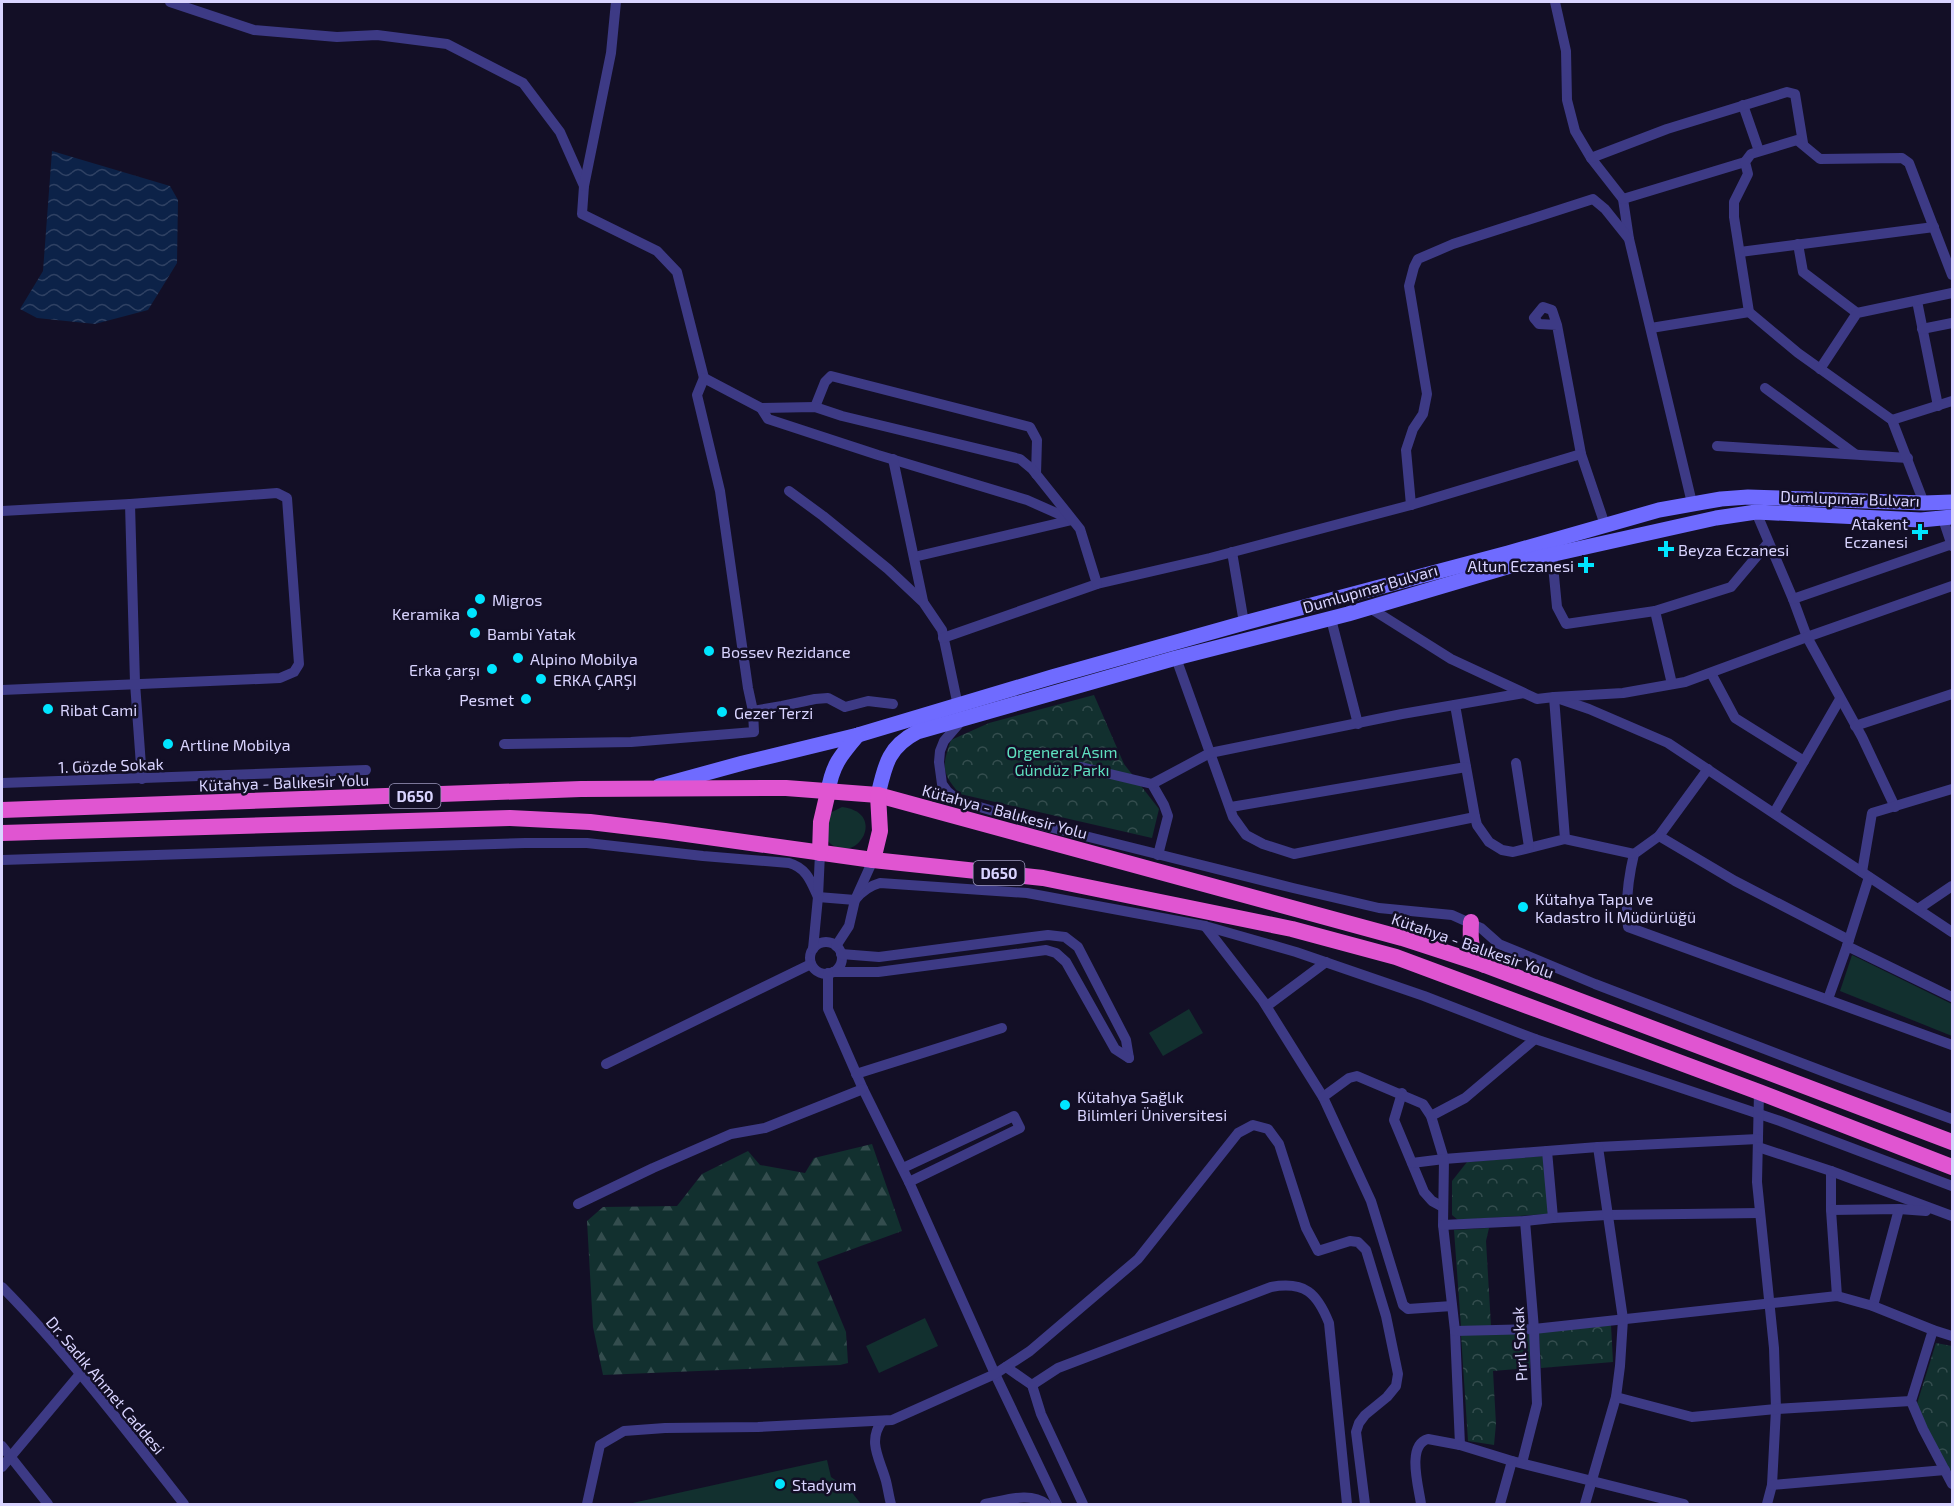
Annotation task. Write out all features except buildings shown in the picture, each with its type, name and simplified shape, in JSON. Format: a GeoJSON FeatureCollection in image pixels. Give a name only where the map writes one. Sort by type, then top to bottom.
{"type":"FeatureCollection","features":[{"type":"Feature","properties":{"kind":"highway","name":"Kütahya - Balıkesir Yolu"},"geometry":{"type":"LineString","coordinates":[[2,810],[650,788],[757,787],[878,795],[1402,938],[1485,965],[1953,1142]]}},
{"type":"Feature","properties":{"kind":"highway"},"geometry":{"type":"LineString","coordinates":[[820,853],[821,822],[828,792]]}},
{"type":"Feature","properties":{"kind":"highway"},"geometry":{"type":"LineString","coordinates":[[870,866],[880,831],[878,795]]}},
{"type":"Feature","properties":{"kind":"highway","name":"D650"},"geometry":{"type":"LineString","coordinates":[[2,833],[510,818],[590,822],[665,831],[820,853],[870,866],[1042,878],[1304,932],[1396,957],[1953,1167]]}},
{"type":"Feature","properties":{"kind":"highway"},"geometry":{"type":"LineString","coordinates":[[1471,922],[1470,934],[1474,956],[1485,965]]}},
{"type":"Feature","properties":{"kind":"main road","name":"Dumlupınar Bulvarı"},"geometry":{"type":"LineString","coordinates":[[878,795],[887,761],[898,744],[917,732],[1052,677],[1244,623],[1659,510],[1721,498],[1953,502]]}},
{"type":"Feature","properties":{"kind":"main road","name":"Dumlupınar Bulvarı"},"geometry":{"type":"LineString","coordinates":[[650,788],[743,763],[960,713],[1332,619],[1552,555],[1716,518],[1756,512],[1921,520],[1948,518]]}},
{"type":"Feature","properties":{"kind":"main road"},"geometry":{"type":"LineString","coordinates":[[828,792],[831,773],[858,735]]}},
{"type":"Feature","properties":{"kind":"street"},"geometry":{"type":"LineString","coordinates":[[170,2],[254,30],[337,37],[377,35],[447,44],[523,83],[560,132],[584,186]]}},
{"type":"Feature","properties":{"kind":"street"},"geometry":{"type":"LineString","coordinates":[[504,744],[631,742],[754,732],[753,711],[720,491],[698,394],[704,378],[677,272],[657,250],[582,214],[584,186],[611,53],[616,2]]}},
{"type":"Feature","properties":{"kind":"street"},"geometry":{"type":"LineString","coordinates":[[1555,2],[1566,51],[1567,100],[1575,131],[1591,158],[1623,198],[1629,239],[1692,503]]}},
{"type":"Feature","properties":{"kind":"street"},"geometry":{"type":"LineString","coordinates":[[1591,158],[1667,129],[1787,92],[1795,94],[1803,143]]}},
{"type":"Feature","properties":{"kind":"street"},"geometry":{"type":"LineString","coordinates":[[1743,105],[1759,151]]}},
{"type":"Feature","properties":{"kind":"street"},"geometry":{"type":"LineString","coordinates":[[1623,198],[1745,162],[1751,154],[1797,140],[1820,159],[1902,158],[1909,163],[1953,275]]}},
{"type":"Feature","properties":{"kind":"street"},"geometry":{"type":"LineString","coordinates":[[1745,162],[1749,174],[1734,202],[1734,217],[1749,312],[1798,353],[1892,420],[1924,503]]}},
{"type":"Feature","properties":{"kind":"street"},"geometry":{"type":"LineString","coordinates":[[1411,505],[1406,450],[1413,429],[1423,414],[1427,394],[1409,285],[1418,259],[1453,244],[1593,199],[1605,209],[1629,239]]}},
{"type":"Feature","properties":{"kind":"street"},"geometry":{"type":"LineString","coordinates":[[1740,252],[1934,227]]}},
{"type":"Feature","properties":{"kind":"street"},"geometry":{"type":"LineString","coordinates":[[1798,244],[1803,272],[1857,313]]}},
{"type":"Feature","properties":{"kind":"street"},"geometry":{"type":"LineString","coordinates":[[1820,369],[1857,313],[1953,293]]}},
{"type":"Feature","properties":{"kind":"street"},"geometry":{"type":"LineString","coordinates":[[1917,301],[1938,406]]}},
{"type":"Feature","properties":{"kind":"street"},"geometry":{"type":"LineString","coordinates":[[1651,328],[1749,312]]}},
{"type":"Feature","properties":{"kind":"street"},"geometry":{"type":"LineString","coordinates":[[1922,329],[1953,323]]}},
{"type":"Feature","properties":{"kind":"street"},"geometry":{"type":"LineString","coordinates":[[1557,326],[1581,454],[1605,525]]}},
{"type":"Feature","properties":{"kind":"street"},"geometry":{"type":"LineString","coordinates":[[815,407],[825,382],[831,376],[1030,427],[1037,440],[1036,474]]}},
{"type":"Feature","properties":{"kind":"street"},"geometry":{"type":"LineString","coordinates":[[704,378],[761,408],[768,418],[1027,500],[1072,520]]}},
{"type":"Feature","properties":{"kind":"street"},"geometry":{"type":"LineString","coordinates":[[1765,388],[1856,454]]}},
{"type":"Feature","properties":{"kind":"street"},"geometry":{"type":"LineString","coordinates":[[1892,420],[1953,401]]}},
{"type":"Feature","properties":{"kind":"street"},"geometry":{"type":"LineString","coordinates":[[761,408],[815,407],[842,416],[1020,459],[1036,474],[1080,529],[1097,584]]}},
{"type":"Feature","properties":{"kind":"street"},"geometry":{"type":"LineString","coordinates":[[1717,446],[1908,458]]}},
{"type":"Feature","properties":{"kind":"street"},"geometry":{"type":"LineString","coordinates":[[944,638],[1097,584],[1233,552],[1411,505],[1581,454]]}},
{"type":"Feature","properties":{"kind":"street"},"geometry":{"type":"LineString","coordinates":[[893,459],[923,602]]}},
{"type":"Feature","properties":{"kind":"street"},"geometry":{"type":"LineString","coordinates":[[789,491],[860,547],[923,602],[942,630],[960,713],[940,751],[940,774],[947,791],[953,797],[965,803],[1045,826],[1379,908],[1452,915],[1481,928],[1499,944],[1594,984],[1953,1119]]}},
{"type":"Feature","properties":{"kind":"street"},"geometry":{"type":"LineString","coordinates":[[2,511],[277,493],[287,498],[299,664],[294,672],[280,678],[2,690]]}},
{"type":"Feature","properties":{"kind":"street"},"geometry":{"type":"LineString","coordinates":[[130,504],[135,683],[142,779]]}},
{"type":"Feature","properties":{"kind":"street"},"geometry":{"type":"LineString","coordinates":[[1756,512],[1807,637],[1895,807]]}},
{"type":"Feature","properties":{"kind":"street"},"geometry":{"type":"LineString","coordinates":[[1793,599],[1952,545],[1948,518]]}},
{"type":"Feature","properties":{"kind":"street"},"geometry":{"type":"LineString","coordinates":[[914,557],[1072,520]]}},
{"type":"Feature","properties":{"kind":"street"},"geometry":{"type":"LineString","coordinates":[[1552,555],[1557,607],[1566,624],[1655,611],[1731,587],[1768,543]]}},
{"type":"Feature","properties":{"kind":"street"},"geometry":{"type":"LineString","coordinates":[[1233,552],[1244,623]]}},
{"type":"Feature","properties":{"kind":"street"},"geometry":{"type":"LineString","coordinates":[[1370,608],[1451,658],[1537,699],[1623,693],[1672,684],[1711,673],[1953,586]]}},
{"type":"Feature","properties":{"kind":"street"},"geometry":{"type":"LineString","coordinates":[[1655,611],[1672,684]]}},
{"type":"Feature","properties":{"kind":"street"},"geometry":{"type":"LineString","coordinates":[[1332,619],[1358,724]]}},
{"type":"Feature","properties":{"kind":"street"},"geometry":{"type":"LineString","coordinates":[[1176,657],[1233,817],[1246,835],[1263,844],[1294,854],[1475,817]]}},
{"type":"Feature","properties":{"kind":"street"},"geometry":{"type":"LineString","coordinates":[[1711,673],[1735,718],[1804,761]]}},
{"type":"Feature","properties":{"kind":"street"},"geometry":{"type":"LineString","coordinates":[[1081,767],[1152,784],[1210,753],[1524,693]]}},
{"type":"Feature","properties":{"kind":"street"},"geometry":{"type":"LineString","coordinates":[[1855,726],[1953,694]]}},
{"type":"Feature","properties":{"kind":"street"},"geometry":{"type":"LineString","coordinates":[[1554,697],[1589,709],[1668,743],[1953,932]]}},
{"type":"Feature","properties":{"kind":"street"},"geometry":{"type":"LineString","coordinates":[[1554,697],[1565,839]]}},
{"type":"Feature","properties":{"kind":"street"},"geometry":{"type":"LineString","coordinates":[[753,711],[828,698],[845,707],[868,701],[892,704]]}},
{"type":"Feature","properties":{"kind":"street"},"geometry":{"type":"LineString","coordinates":[[1774,813],[1840,699]]}},
{"type":"Feature","properties":{"kind":"street"},"geometry":{"type":"LineString","coordinates":[[1455,705],[1475,817],[1477,825],[1489,842],[1502,850],[1513,852],[1565,839],[1634,854]]}},
{"type":"Feature","properties":{"kind":"street"},"geometry":{"type":"LineString","coordinates":[[1516,763],[1529,847]]}},
{"type":"Feature","properties":{"kind":"street"},"geometry":{"type":"LineString","coordinates":[[1231,807],[1466,767]]}},
{"type":"Feature","properties":{"kind":"street"},"geometry":{"type":"LineString","coordinates":[[1708,769],[1659,836],[1634,854],[1628,881],[1626,909],[1628,927],[1953,1045]]}},
{"type":"Feature","properties":{"kind":"street","name":"1. Gözde Sokak"},"geometry":{"type":"LineString","coordinates":[[2,783],[366,770]]}},
{"type":"Feature","properties":{"kind":"street"},"geometry":{"type":"LineString","coordinates":[[1152,784],[1168,816],[1158,855]]}},
{"type":"Feature","properties":{"kind":"street"},"geometry":{"type":"LineString","coordinates":[[1828,999],[1848,943],[1866,875],[1872,813],[1953,789]]}},
{"type":"Feature","properties":{"kind":"street"},"geometry":{"type":"LineString","coordinates":[[1659,836],[1848,943],[1953,997]]}},
{"type":"Feature","properties":{"kind":"street"},"geometry":{"type":"LineString","coordinates":[[2,860],[514,843],[586,843],[798,865],[805,871],[818,897]]}},
{"type":"Feature","properties":{"kind":"street"},"geometry":{"type":"LineString","coordinates":[[813,949],[821,943],[831,943],[838,950],[879,957],[1015,939],[1065,937],[1078,947],[1126,1040],[1129,1058],[1114,1049],[1066,962],[1056,953],[1046,950],[878,972],[818,971],[811,964],[810,959],[818,897],[820,853]]}},
{"type":"Feature","properties":{"kind":"street"},"geometry":{"type":"LineString","coordinates":[[870,866],[880,883]]}},
{"type":"Feature","properties":{"kind":"street"},"geometry":{"type":"LineString","coordinates":[[870,866],[855,900],[849,926],[838,950],[840,964],[831,973],[828,1009],[856,1074],[903,1168],[995,1374],[1057,1504]]}},
{"type":"Feature","properties":{"kind":"street"},"geometry":{"type":"LineString","coordinates":[[855,900],[862,892],[880,883],[1027,893],[1205,926],[1326,962],[1424,996],[1535,1039],[1780,1121],[1953,1186]]}},
{"type":"Feature","properties":{"kind":"street"},"geometry":{"type":"LineString","coordinates":[[1918,909],[1953,886]]}},
{"type":"Feature","properties":{"kind":"street"},"geometry":{"type":"LineString","coordinates":[[818,897],[855,900]]}},
{"type":"Feature","properties":{"kind":"street"},"geometry":{"type":"LineString","coordinates":[[1205,926],[1267,1006],[1323,1097],[1371,1201],[1403,1305],[1408,1309],[1452,1306]]}},
{"type":"Feature","properties":{"kind":"street"},"geometry":{"type":"LineString","coordinates":[[1267,1006],[1326,962]]}},
{"type":"Feature","properties":{"kind":"street"},"geometry":{"type":"LineString","coordinates":[[606,1064],[811,964]]}},
{"type":"Feature","properties":{"kind":"street"},"geometry":{"type":"LineString","coordinates":[[856,1074],[1002,1028]]}},
{"type":"Feature","properties":{"kind":"street"},"geometry":{"type":"LineString","coordinates":[[1431,1116],[1466,1098],[1535,1039]]}},
{"type":"Feature","properties":{"kind":"street"},"geometry":{"type":"LineString","coordinates":[[1323,1097],[1349,1078],[1357,1076],[1402,1093],[1423,1104],[1431,1116],[1444,1159],[1443,1225],[1455,1331],[1460,1445]]}},
{"type":"Feature","properties":{"kind":"street"},"geometry":{"type":"LineString","coordinates":[[578,1204],[731,1134],[765,1128],[863,1089]]}},
{"type":"Feature","properties":{"kind":"street"},"geometry":{"type":"LineString","coordinates":[[1759,1092],[1757,1182],[1770,1304],[1776,1409],[1772,1485],[1767,1504]]}},
{"type":"Feature","properties":{"kind":"street"},"geometry":{"type":"LineString","coordinates":[[1402,1093],[1394,1120],[1424,1192],[1432,1201],[1443,1207]]}},
{"type":"Feature","properties":{"kind":"street"},"geometry":{"type":"LineString","coordinates":[[903,1168],[1014,1116],[1020,1128],[909,1182]]}},
{"type":"Feature","properties":{"kind":"street"},"geometry":{"type":"LineString","coordinates":[[1758,1126],[1780,1121]]}},
{"type":"Feature","properties":{"kind":"street"},"geometry":{"type":"LineString","coordinates":[[587,1504],[600,1445],[624,1431],[892,1420],[995,1374],[1030,1351],[1138,1259],[1238,1134],[1253,1125],[1268,1129],[1279,1144],[1306,1228],[1318,1251],[1350,1241],[1358,1242],[1366,1250],[1386,1316],[1398,1374],[1396,1386],[1387,1397],[1365,1415],[1356,1432],[1365,1504]]}},
{"type":"Feature","properties":{"kind":"street"},"geometry":{"type":"LineString","coordinates":[[1412,1163],[1598,1147],[1758,1143],[1953,1216]]}},
{"type":"Feature","properties":{"kind":"street"},"geometry":{"type":"LineString","coordinates":[[1585,1504],[1616,1397],[1623,1319],[1598,1147]]}},
{"type":"Feature","properties":{"kind":"street"},"geometry":{"type":"LineString","coordinates":[[1547,1151],[1553,1218]]}},
{"type":"Feature","properties":{"kind":"street"},"geometry":{"type":"LineString","coordinates":[[1831,1171],[1831,1210],[1837,1296]]}},
{"type":"Feature","properties":{"kind":"street"},"geometry":{"type":"LineString","coordinates":[[1831,1210],[1899,1209],[1953,1216]]}},
{"type":"Feature","properties":{"kind":"street"},"geometry":{"type":"LineString","coordinates":[[1873,1306],[1899,1209]]}},
{"type":"Feature","properties":{"kind":"street"},"geometry":{"type":"LineString","coordinates":[[1443,1225],[1607,1215],[1760,1213]]}},
{"type":"Feature","properties":{"kind":"street","name":"Pırıl Sokak"},"geometry":{"type":"LineString","coordinates":[[1500,1504],[1537,1404],[1534,1329],[1525,1221]]}},
{"type":"Feature","properties":{"kind":"street"},"geometry":{"type":"LineString","coordinates":[[1032,1385],[1058,1368],[1271,1287],[1288,1284],[1302,1287],[1322,1305],[1329,1323],[1347,1504]]}},
{"type":"Feature","properties":{"kind":"street","name":"Dr. Sadık Ahmet Caddesi"},"geometry":{"type":"LineString","coordinates":[[2,1287],[27,1312],[105,1402],[184,1504]]}},
{"type":"Feature","properties":{"kind":"street"},"geometry":{"type":"LineString","coordinates":[[1455,1331],[1534,1329],[1837,1296],[1873,1306],[1953,1336]]}},
{"type":"Feature","properties":{"kind":"street"},"geometry":{"type":"LineString","coordinates":[[1933,1330],[1911,1401],[1923,1429],[1953,1484]]}},
{"type":"Feature","properties":{"kind":"street"},"geometry":{"type":"LineString","coordinates":[[1006,1367],[1032,1385],[1041,1414],[1083,1504]]}},
{"type":"Feature","properties":{"kind":"street"},"geometry":{"type":"LineString","coordinates":[[2,1467],[80,1374]]}},
{"type":"Feature","properties":{"kind":"street"},"geometry":{"type":"LineString","coordinates":[[1616,1397],[1692,1417],[1776,1409],[1911,1401]]}},
{"type":"Feature","properties":{"kind":"street"},"geometry":{"type":"LineString","coordinates":[[882,1421],[875,1434],[874,1445],[886,1480],[891,1504]]}},
{"type":"Feature","properties":{"kind":"street"},"geometry":{"type":"LineString","coordinates":[[1421,1504],[1415,1458],[1418,1445],[1428,1439],[1460,1445],[1680,1504]]}},
{"type":"Feature","properties":{"kind":"street"},"geometry":{"type":"LineString","coordinates":[[2,1446],[48,1504]]}},
{"type":"Feature","properties":{"kind":"street"},"geometry":{"type":"LineString","coordinates":[[1772,1485],[1945,1470]]}},
{"type":"Feature","properties":{"kind":"street"},"geometry":{"type":"LineString","coordinates":[[986,1504],[1023,1497],[1041,1500],[1046,1504]]}},
{"type":"Feature","properties":{"kind":"green space","name":"Orgeneral Asım Gündüz Parkı"},"geometry":{"type":"Polygon","coordinates":[[[1094,695],[1124,764],[1159,809],[1152,838],[960,794],[946,775],[946,756],[951,740],[989,723],[1094,695]]]}},
{"type":"Feature","properties":{"kind":"green space"},"geometry":{"type":"Polygon","coordinates":[[[842,807],[856,811],[864,819],[866,829],[856,845],[846,849],[836,847],[825,838],[830,813],[842,807]]]}},
{"type":"Feature","properties":{"kind":"green space"},"geometry":{"type":"Polygon","coordinates":[[[1852,955],[1952,1004],[1952,1036],[1840,991],[1852,955]]]}},
{"type":"Feature","properties":{"kind":"green space"},"geometry":{"type":"Polygon","coordinates":[[[1189,1009],[1203,1033],[1163,1056],[1149,1033],[1189,1009]]]}},
{"type":"Feature","properties":{"kind":"green space"},"geometry":{"type":"Polygon","coordinates":[[[872,1144],[902,1231],[817,1262],[846,1332],[848,1363],[603,1375],[593,1327],[587,1221],[603,1207],[677,1206],[702,1174],[748,1151],[760,1165],[805,1173],[814,1158],[872,1144]]]}},
{"type":"Feature","properties":{"kind":"green space"},"geometry":{"type":"Polygon","coordinates":[[[1544,1156],[1548,1214],[1458,1220],[1452,1215],[1452,1181],[1467,1162],[1544,1156]]]}},
{"type":"Feature","properties":{"kind":"green space"},"geometry":{"type":"Polygon","coordinates":[[[1489,1228],[1486,1241],[1491,1326],[1461,1327],[1454,1230],[1489,1228]]]}},
{"type":"Feature","properties":{"kind":"green space"},"geometry":{"type":"Polygon","coordinates":[[[925,1318],[938,1346],[879,1373],[866,1346],[925,1318]]]}},
{"type":"Feature","properties":{"kind":"green space"},"geometry":{"type":"Polygon","coordinates":[[[1611,1325],[1613,1362],[1541,1368],[1539,1331],[1611,1325]]]}},
{"type":"Feature","properties":{"kind":"green space"},"geometry":{"type":"Polygon","coordinates":[[[1531,1332],[1530,1368],[1493,1371],[1496,1424],[1494,1445],[1468,1441],[1461,1335],[1531,1332]]]}},
{"type":"Feature","properties":{"kind":"green space"},"geometry":{"type":"Polygon","coordinates":[[[1936,1343],[1952,1346],[1952,1478],[1915,1410],[1936,1343]]]}},
{"type":"Feature","properties":{"kind":"green space","name":"Stadyum"},"geometry":{"type":"Polygon","coordinates":[[[827,1460],[831,1477],[850,1490],[861,1504],[628,1504],[827,1460]]]}},
{"type":"Feature","properties":{"kind":"water"},"geometry":{"type":"Polygon","coordinates":[[[52,151],[170,186],[178,200],[177,263],[148,310],[95,324],[37,318],[20,309],[43,271],[52,151]]]}},
{"type":"Feature","properties":{"kind":"place","name":"Atakent Eczanesi"},"geometry":{"type":"Point","coordinates":[1920,532]}},
{"type":"Feature","properties":{"kind":"place","name":"Beyza Eczanesi"},"geometry":{"type":"Point","coordinates":[1666,549]}},
{"type":"Feature","properties":{"kind":"place","name":"Altun Eczanesi"},"geometry":{"type":"Point","coordinates":[1586,565]}},
{"type":"Feature","properties":{"kind":"place","name":"Migros"},"geometry":{"type":"Point","coordinates":[480,599]}},
{"type":"Feature","properties":{"kind":"place","name":"Keramika"},"geometry":{"type":"Point","coordinates":[472,613]}},
{"type":"Feature","properties":{"kind":"place","name":"Bambi Yatak"},"geometry":{"type":"Point","coordinates":[475,633]}},
{"type":"Feature","properties":{"kind":"place","name":"Bossev Rezidance"},"geometry":{"type":"Point","coordinates":[709,651]}},
{"type":"Feature","properties":{"kind":"place","name":"Alpino Mobilya"},"geometry":{"type":"Point","coordinates":[518,658]}},
{"type":"Feature","properties":{"kind":"place","name":"Erka çarşı"},"geometry":{"type":"Point","coordinates":[492,669]}},
{"type":"Feature","properties":{"kind":"place","name":"ERKA ÇARŞI"},"geometry":{"type":"Point","coordinates":[541,679]}},
{"type":"Feature","properties":{"kind":"place","name":"Pesmet"},"geometry":{"type":"Point","coordinates":[526,699]}},
{"type":"Feature","properties":{"kind":"place","name":"Ribat Cami"},"geometry":{"type":"Point","coordinates":[48,709]}},
{"type":"Feature","properties":{"kind":"place","name":"Gezer Terzi"},"geometry":{"type":"Point","coordinates":[722,712]}},
{"type":"Feature","properties":{"kind":"place","name":"Artline Mobilya"},"geometry":{"type":"Point","coordinates":[168,744]}},
{"type":"Feature","properties":{"kind":"place","name":"Kütahya Tapu ve Kadastro İl Müdürlüğü"},"geometry":{"type":"Point","coordinates":[1523,907]}},
{"type":"Feature","properties":{"kind":"place","name":"Kütahya Sağlık Bilimleri Üniversitesi"},"geometry":{"type":"Point","coordinates":[1065,1105]}},
{"type":"Feature","properties":{"kind":"place","name":"Stadyum"},"geometry":{"type":"Point","coordinates":[780,1484]}}]}
